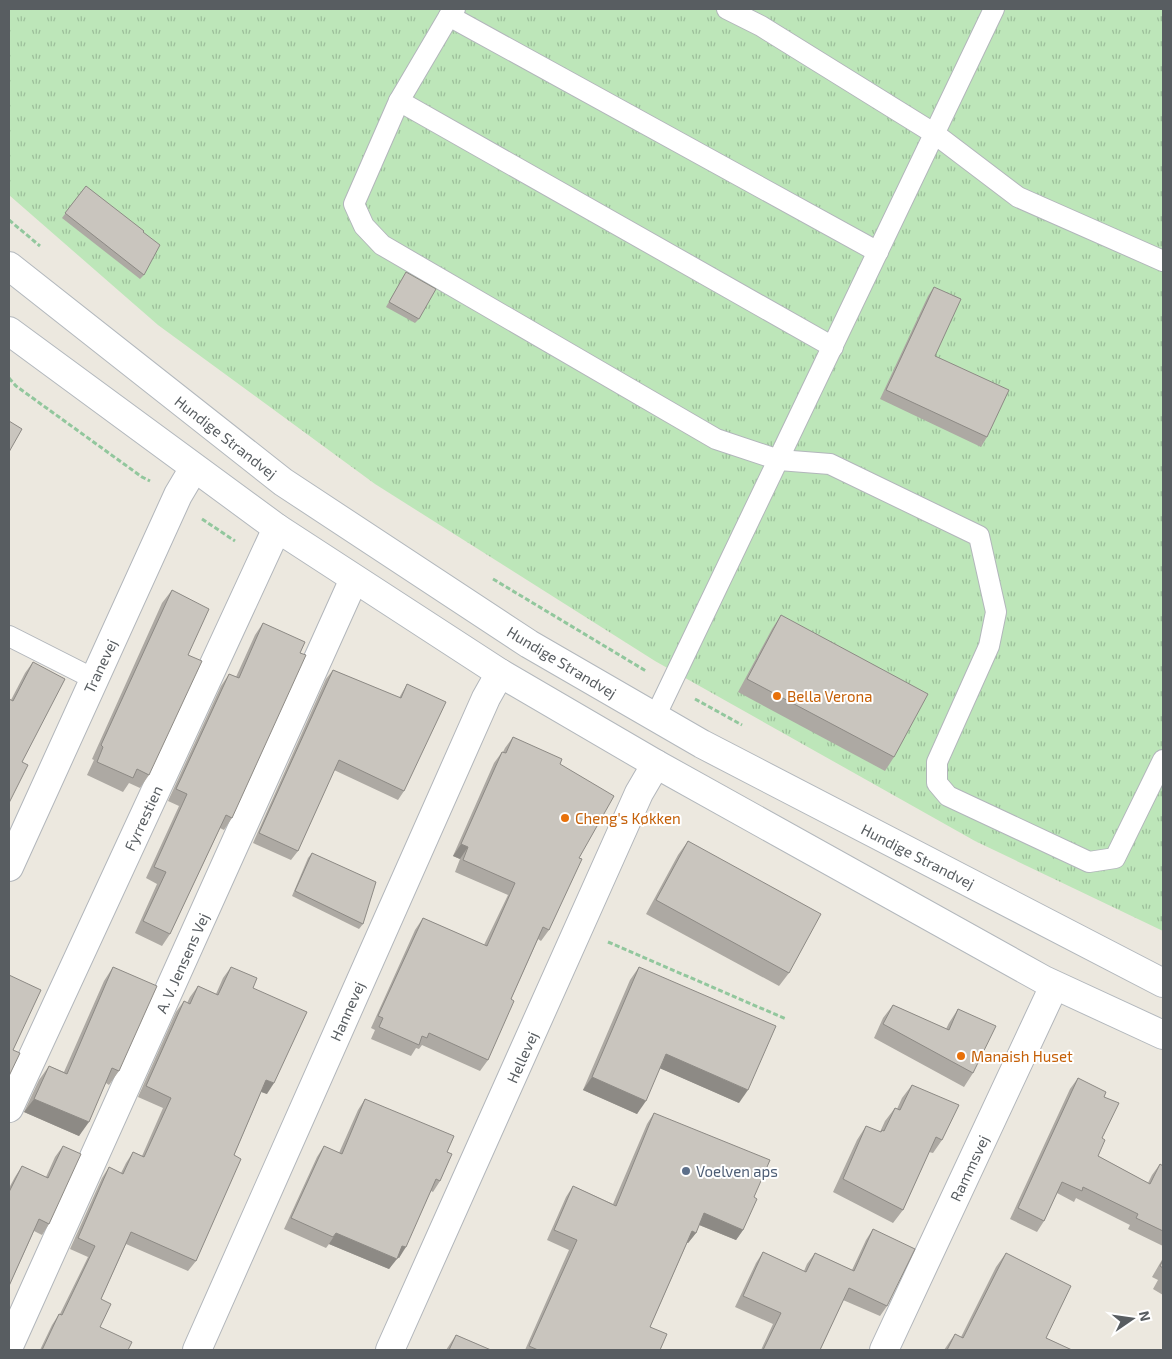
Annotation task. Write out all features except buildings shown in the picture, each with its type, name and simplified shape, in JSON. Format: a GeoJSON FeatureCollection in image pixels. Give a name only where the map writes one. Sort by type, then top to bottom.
{"type":"FeatureCollection","features":[{"type":"Feature","properties":{"kind":"street","name":"Hundige Strandvej"},"geometry":{"type":"LineString","coordinates":[[9,266],[283,482],[529,644],[702,744],[1163,983]]}},
{"type":"Feature","properties":{"kind":"street"},"geometry":{"type":"LineString","coordinates":[[9,331],[277,528],[500,673],[656,764],[1054,986],[1163,1035]]}},
{"type":"Feature","properties":{"kind":"street","name":"Tranevej"},"geometry":{"type":"LineString","coordinates":[[9,867],[178,495],[194,468]]}},
{"type":"Feature","properties":{"kind":"street","name":"Fyrrestien"},"geometry":{"type":"LineString","coordinates":[[9,1108],[277,528]]}},
{"type":"Feature","properties":{"kind":"street","name":"A. V. Jensens Vej"},"geometry":{"type":"LineString","coordinates":[[9,1346],[354,579]]}},
{"type":"Feature","properties":{"kind":"street","name":"Hannevej"},"geometry":{"type":"LineString","coordinates":[[197,1350],[482,707],[500,673]]}},
{"type":"Feature","properties":{"kind":"street","name":"Hellevej"},"geometry":{"type":"LineString","coordinates":[[390,1350],[639,793],[656,764]]}},
{"type":"Feature","properties":{"kind":"street","name":"Rammsvej"},"geometry":{"type":"LineString","coordinates":[[884,1350],[1054,986]]}},
{"type":"Feature","properties":{"kind":"lane"},"geometry":{"type":"LineString","coordinates":[[727,9],[761,26],[935,134],[1018,197],[1163,261]]}},
{"type":"Feature","properties":{"kind":"lane"},"geometry":{"type":"LineString","coordinates":[[655,717],[994,9]]}},
{"type":"Feature","properties":{"kind":"lane"},"geometry":{"type":"LineString","coordinates":[[878,252],[452,12],[399,101],[354,204],[364,226],[382,245],[716,439],[779,460],[830,464],[979,536],[996,612],[989,646],[937,762],[937,783],[948,796],[1089,862],[1114,858],[1163,760]]}},
{"type":"Feature","properties":{"kind":"lane"},"geometry":{"type":"LineString","coordinates":[[399,101],[833,347]]}},
{"type":"Feature","properties":{"kind":"lane"},"geometry":{"type":"LineString","coordinates":[[9,636],[94,679]]}},
{"type":"Feature","properties":{"kind":"path"},"geometry":{"type":"LineString","coordinates":[[9,220],[45,250]]}},
{"type":"Feature","properties":{"kind":"path"},"geometry":{"type":"LineString","coordinates":[[490,577],[670,686],[743,726]]}},
{"type":"Feature","properties":{"kind":"path"},"geometry":{"type":"LineString","coordinates":[[579,929],[786,1019]]}},
{"type":"Feature","properties":{"kind":"green space"},"geometry":{"type":"Polygon","coordinates":[[[9,9],[1163,9],[1163,931],[975,841],[655,661],[375,484],[158,325],[9,195],[9,9]]]}},
{"type":"Feature","properties":{"kind":"place","name":"Bella Verona"},"geometry":{"type":"Point","coordinates":[777,696]}},
{"type":"Feature","properties":{"kind":"place","name":"Cheng's Køkken"},"geometry":{"type":"Point","coordinates":[565,818]}},
{"type":"Feature","properties":{"kind":"place","name":"Manaish Huset"},"geometry":{"type":"Point","coordinates":[961,1056]}},
{"type":"Feature","properties":{"kind":"place","name":"Voelven aps"},"geometry":{"type":"Point","coordinates":[686,1171]}}]}
